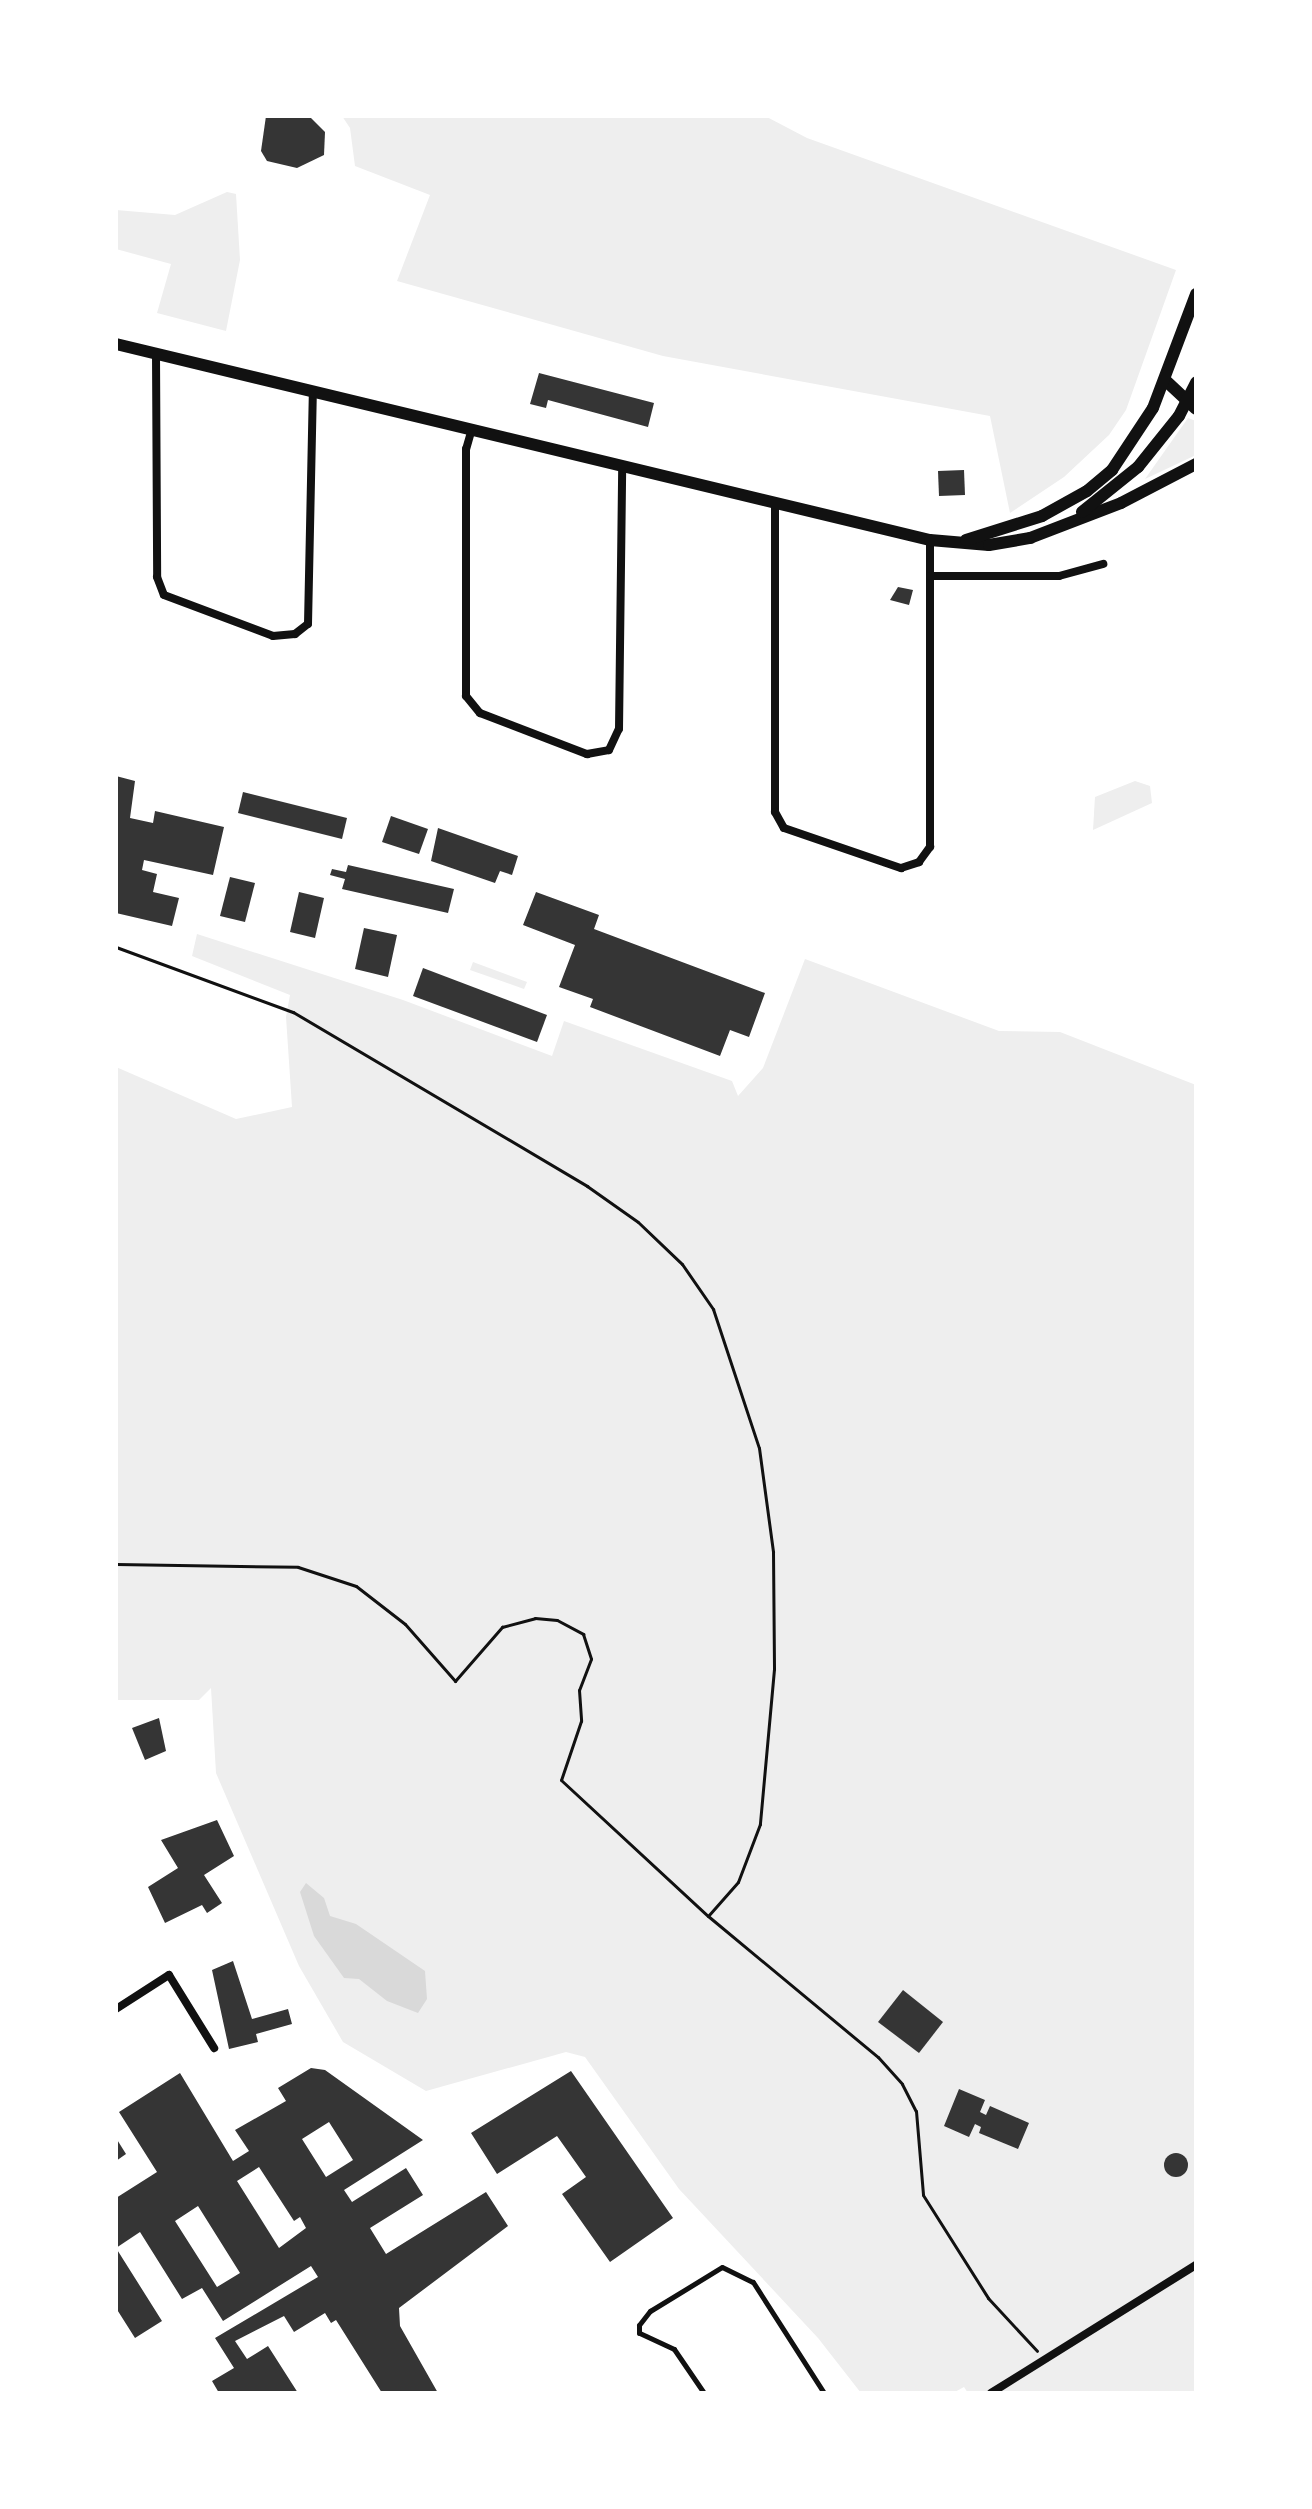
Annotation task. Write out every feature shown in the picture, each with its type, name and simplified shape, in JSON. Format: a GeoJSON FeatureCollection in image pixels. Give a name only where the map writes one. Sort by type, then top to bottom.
{"type":"FeatureCollection","features":[{"type":"Feature","properties":{"kind":"street"},"geometry":{"type":"LineString","coordinates":[[959,542],[1042,516],[1087,491],[1132,445],[1165,380],[1196,294]]}},
{"type":"Feature","properties":{"kind":"street"},"geometry":{"type":"LineString","coordinates":[[116,344],[471,432],[930,540],[1013,543],[1121,503],[1196,464]]}},
{"type":"Feature","properties":{"kind":"street"},"geometry":{"type":"LineString","coordinates":[[156,354],[160,586],[174,601],[273,636],[295,634],[308,624],[313,391]]}},
{"type":"Feature","properties":{"kind":"street"},"geometry":{"type":"LineString","coordinates":[[1066,523],[1138,467],[1192,405],[1196,381],[1165,380]]}},
{"type":"Feature","properties":{"kind":"street"},"geometry":{"type":"LineString","coordinates":[[1165,380],[1192,405]]}},
{"type":"Feature","properties":{"kind":"street"},"geometry":{"type":"LineString","coordinates":[[471,432],[466,449],[466,696],[480,713],[587,754],[609,750],[619,729],[622,468]]}},
{"type":"Feature","properties":{"kind":"street"},"geometry":{"type":"LineString","coordinates":[[775,505],[775,812],[784,828],[901,868],[919,862],[930,847],[930,540]]}},
{"type":"Feature","properties":{"kind":"street"},"geometry":{"type":"LineString","coordinates":[[930,576],[1059,576],[1103,564]]}},
{"type":"Feature","properties":{"kind":"street"},"geometry":{"type":"LineString","coordinates":[[116,2009],[169,1975],[214,2048]]}},
{"type":"Feature","properties":{"kind":"street"},"geometry":{"type":"LineString","coordinates":[[991,2393],[1196,2265]]}},
{"type":"Feature","properties":{"kind":"lane"},"geometry":{"type":"LineString","coordinates":[[704,2393],[674,2349],[639,2333],[640,2321],[708,2271],[728,2268],[745,2275],[760,2292],[824,2393]]}},
{"type":"Feature","properties":{"kind":"path"},"geometry":{"type":"LineString","coordinates":[[116,947],[293,1012],[587,1186],[638,1222],[682,1264],[713,1309],[759,1448],[773,1552],[774,1669],[760,1824],[738,1882],[708,1916]]}},
{"type":"Feature","properties":{"kind":"path"},"geometry":{"type":"LineString","coordinates":[[116,1564],[298,1567],[356,1586],[405,1624],[455,1681],[502,1627],[535,1618],[557,1620],[583,1634],[591,1659],[579,1690],[581,1721],[561,1780],[708,1916],[878,2057],[902,2084],[916,2111],[917,2170],[923,2195],[952,2249],[988,2298],[1045,2359]]}},
{"type":"Feature","properties":{"kind":"shaded area"},"geometry":{"type":"Polygon","coordinates":[[[342,116],[765,116],[807,138],[1176,270],[1126,410],[1109,435],[1064,477],[1010,513],[990,416],[663,356],[397,281],[430,195],[355,166],[350,128],[342,116]]]}},
{"type":"Feature","properties":{"kind":"shaded area"},"geometry":{"type":"Polygon","coordinates":[[[227,192],[236,194],[240,260],[226,331],[157,313],[171,264],[116,249],[116,210],[175,215],[227,192]]]}},
{"type":"Feature","properties":{"kind":"shaded area"},"geometry":{"type":"Polygon","coordinates":[[[1188,418],[1196,421],[1196,455],[1145,479],[1188,418]]]}},
{"type":"Feature","properties":{"kind":"shaded area"},"geometry":{"type":"Polygon","coordinates":[[[1135,781],[1150,786],[1152,803],[1093,830],[1095,797],[1135,781]]]}},
{"type":"Feature","properties":{"kind":"shaded area"},"geometry":{"type":"Polygon","coordinates":[[[197,934],[403,1000],[552,1056],[564,1021],[732,1081],[738,1096],[763,1068],[805,959],[999,1031],[1060,1032],[1196,1085],[1196,2393],[968,2393],[964,2387],[953,2393],[861,2393],[818,2338],[679,2189],[585,2057],[566,2052],[426,2091],[343,2042],[299,1966],[216,1773],[211,1688],[199,1700],[116,1700],[116,1067],[236,1119],[292,1107],[286,1017],[290,995],[192,956],[197,934]]]}},
{"type":"Feature","properties":{"kind":"shaded area"},"geometry":{"type":"Polygon","coordinates":[[[473,962],[527,982],[524,989],[470,970],[473,962]]]}},
{"type":"Feature","properties":{"kind":"shaded area"},"geometry":{"type":"Polygon","coordinates":[[[306,1883],[324,1898],[330,1916],[356,1924],[425,1971],[427,1999],[418,2013],[387,2001],[359,1979],[344,1978],[314,1936],[300,1892],[306,1883]]]}},
{"type":"Feature","properties":{"kind":"building"},"geometry":{"type":"Polygon","coordinates":[[[266,116],[309,116],[325,132],[324,155],[297,168],[267,161],[261,151],[266,116]]]}},
{"type":"Feature","properties":{"kind":"building"},"geometry":{"type":"Polygon","coordinates":[[[539,373],[654,403],[648,427],[548,400],[546,408],[530,404],[539,373]]]}},
{"type":"Feature","properties":{"kind":"building"},"geometry":{"type":"Polygon","coordinates":[[[964,470],[965,495],[939,496],[938,471],[964,470]]]}},
{"type":"Feature","properties":{"kind":"building"},"geometry":{"type":"Polygon","coordinates":[[[898,587],[913,590],[909,605],[890,600],[898,587]]]}},
{"type":"Feature","properties":{"kind":"building"},"geometry":{"type":"Polygon","coordinates":[[[116,776],[135,781],[130,818],[153,823],[155,811],[224,827],[213,875],[144,860],[142,870],[157,874],[153,892],[179,898],[172,926],[116,913],[116,776]]]}},
{"type":"Feature","properties":{"kind":"building"},"geometry":{"type":"Polygon","coordinates":[[[243,792],[347,818],[342,839],[238,813],[243,792]]]}},
{"type":"Feature","properties":{"kind":"building"},"geometry":{"type":"Polygon","coordinates":[[[391,816],[428,829],[419,854],[382,842],[391,816]]]}},
{"type":"Feature","properties":{"kind":"building"},"geometry":{"type":"Polygon","coordinates":[[[438,828],[518,856],[512,875],[500,871],[495,883],[431,861],[438,828]]]}},
{"type":"Feature","properties":{"kind":"building"},"geometry":{"type":"Polygon","coordinates":[[[348,865],[454,889],[448,913],[342,889],[345,879],[330,875],[332,869],[346,872],[348,865]]]}},
{"type":"Feature","properties":{"kind":"building"},"geometry":{"type":"Polygon","coordinates":[[[230,877],[255,883],[245,922],[220,916],[230,877]]]}},
{"type":"Feature","properties":{"kind":"building"},"geometry":{"type":"Polygon","coordinates":[[[299,892],[324,898],[315,938],[290,932],[299,892]]]}},
{"type":"Feature","properties":{"kind":"building"},"geometry":{"type":"Polygon","coordinates":[[[536,892],[599,915],[594,929],[765,993],[749,1037],[730,1030],[720,1056],[590,1007],[593,999],[559,987],[575,945],[523,925],[536,892]]]}},
{"type":"Feature","properties":{"kind":"building"},"geometry":{"type":"Polygon","coordinates":[[[364,928],[397,935],[388,977],[355,969],[364,928]]]}},
{"type":"Feature","properties":{"kind":"building"},"geometry":{"type":"Polygon","coordinates":[[[423,968],[547,1015],[537,1042],[413,996],[423,968]]]}},
{"type":"Feature","properties":{"kind":"building"},"geometry":{"type":"Polygon","coordinates":[[[159,1718],[166,1751],[145,1760],[132,1728],[159,1718]]]}},
{"type":"Feature","properties":{"kind":"building"},"geometry":{"type":"Polygon","coordinates":[[[217,1820],[234,1856],[204,1875],[222,1903],[207,1913],[202,1905],[165,1923],[148,1887],[178,1868],[161,1840],[217,1820]]]}},
{"type":"Feature","properties":{"kind":"building"},"geometry":{"type":"Polygon","coordinates":[[[233,1961],[252,2019],[288,2009],[292,2024],[256,2034],[258,2042],[229,2049],[212,1970],[233,1961]]]}},
{"type":"Feature","properties":{"kind":"building"},"geometry":{"type":"Polygon","coordinates":[[[903,1990],[943,2022],[919,2053],[878,2022],[903,1990]]]}},
{"type":"Feature","properties":{"kind":"building"},"geometry":{"type":"Polygon","coordinates":[[[311,2068],[325,2070],[423,2140],[344,2190],[352,2202],[406,2168],[423,2195],[370,2228],[386,2254],[486,2192],[508,2226],[399,2308],[400,2326],[438,2393],[382,2393],[336,2320],[331,2323],[325,2313],[294,2332],[284,2316],[235,2341],[247,2359],[268,2346],[298,2393],[219,2393],[212,2381],[234,2368],[215,2338],[318,2277],[311,2266],[223,2321],[202,2288],[182,2299],[140,2232],[116,2248],[116,2198],[157,2172],[119,2112],[180,2073],[233,2161],[249,2151],[235,2130],[286,2101],[278,2088],[311,2068]],[[329,2122],[302,2139],[326,2177],[353,2160],[329,2122]],[[259,2167],[237,2181],[279,2248],[306,2228],[300,2217],[294,2221],[259,2167]],[[198,2206],[175,2221],[217,2287],[240,2273],[198,2206]]]}},
{"type":"Feature","properties":{"kind":"building"},"geometry":{"type":"Polygon","coordinates":[[[571,2071],[673,2218],[610,2262],[562,2194],[586,2177],[557,2136],[497,2174],[471,2133],[571,2071]]]}},
{"type":"Feature","properties":{"kind":"building"},"geometry":{"type":"Polygon","coordinates":[[[959,2089],[985,2100],[980,2112],[986,2115],[990,2106],[1029,2123],[1018,2149],[979,2133],[981,2127],[975,2124],[969,2137],[944,2126],[959,2089]]]}},
{"type":"Feature","properties":{"kind":"building"},"geometry":{"type":"Polygon","coordinates":[[[116,2138],[126,2154],[116,2161],[116,2138]]]}},
{"type":"Feature","properties":{"kind":"building"},"geometry":{"type":"Polygon","coordinates":[[[1176,2153],[1184,2157],[1188,2165],[1184,2173],[1176,2177],[1168,2173],[1164,2165],[1168,2157],[1176,2153]]]}},
{"type":"Feature","properties":{"kind":"building"},"geometry":{"type":"Polygon","coordinates":[[[116,2248],[162,2321],[135,2338],[116,2308],[116,2248]]]}}]}
